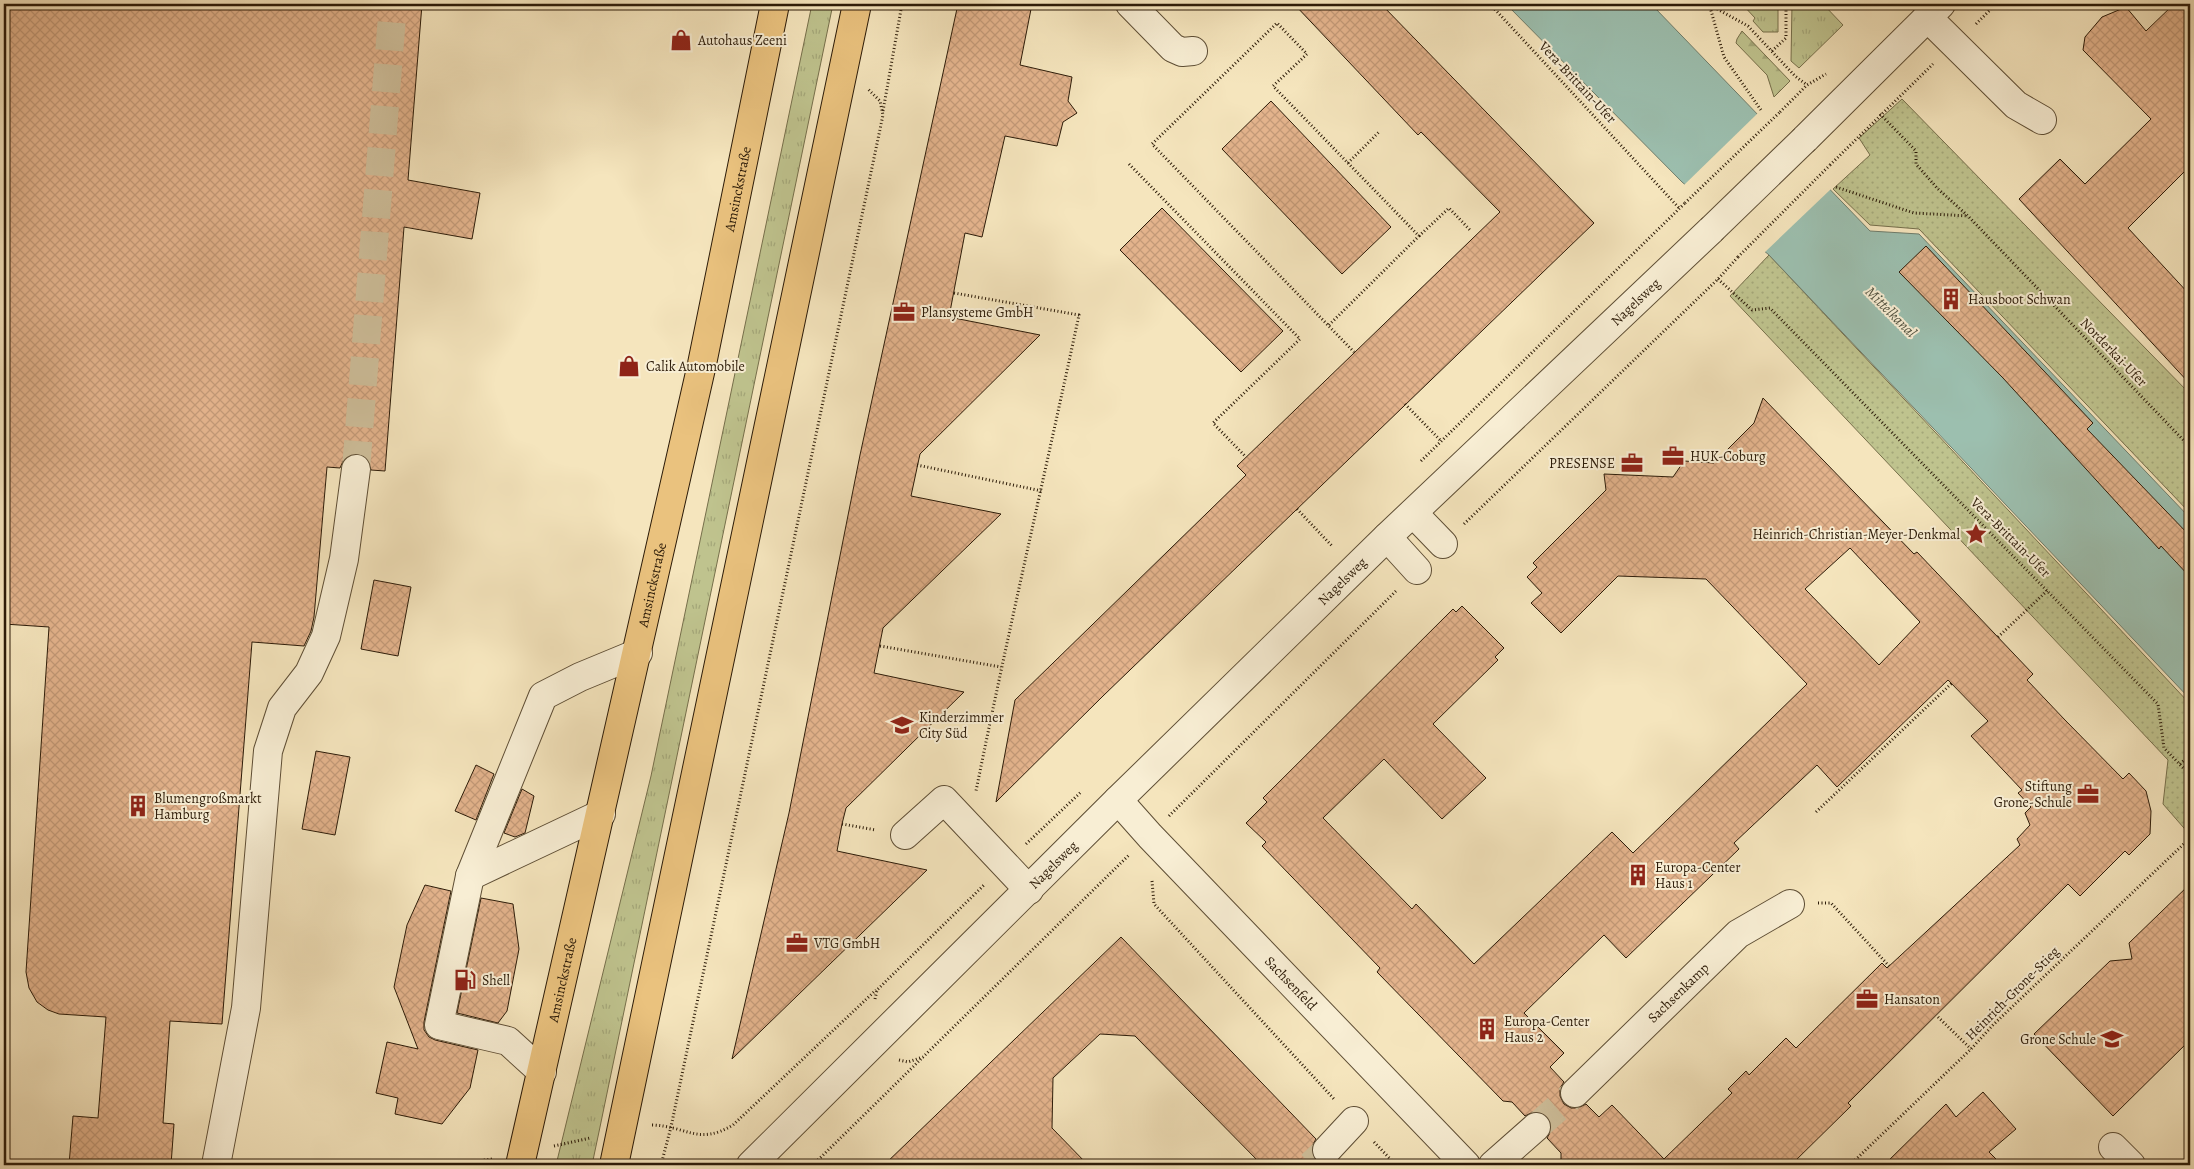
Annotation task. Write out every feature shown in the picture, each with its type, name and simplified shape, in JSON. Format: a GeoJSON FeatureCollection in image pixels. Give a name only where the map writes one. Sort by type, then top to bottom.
{"type":"FeatureCollection","features":[{"type":"Feature","properties":{"kind":"main road","name":"Amsinckstraße"},"geometry":{"type":"LineString","coordinates":[[522,1159],[702,364],[775,4]]}},
{"type":"Feature","properties":{"kind":"main road"},"geometry":{"type":"LineString","coordinates":[[614,1165],[857,4]]}},
{"type":"Feature","properties":{"kind":"street"},"geometry":{"type":"LineString","coordinates":[[1130,4],[1173,48],[1182,52],[1194,51]]}},
{"type":"Feature","properties":{"kind":"street"},"geometry":{"type":"LineString","coordinates":[[1934,10],[1954,44],[2016,105],[2042,120]]}},
{"type":"Feature","properties":{"kind":"street","name":"Nagelsweg"},"geometry":{"type":"LineString","coordinates":[[751,1165],[1118,800],[1387,537],[1806,139],[1934,10]]}},
{"type":"Feature","properties":{"kind":"street"},"geometry":{"type":"LineString","coordinates":[[216,1165],[246,1008],[268,751],[282,708],[310,673],[326,636],[344,559],[356,469]]}},
{"type":"Feature","properties":{"kind":"street"},"geometry":{"type":"LineString","coordinates":[[1413,513],[1443,544]]}},
{"type":"Feature","properties":{"kind":"street"},"geometry":{"type":"LineString","coordinates":[[1387,537],[1417,570]]}},
{"type":"Feature","properties":{"kind":"street"},"geometry":{"type":"LineString","coordinates":[[542,1072],[508,1041],[439,1025],[470,876],[544,696],[580,677],[638,653]]}},
{"type":"Feature","properties":{"kind":"street"},"geometry":{"type":"LineString","coordinates":[[905,836],[944,800],[1029,890]]}},
{"type":"Feature","properties":{"kind":"street","name":"Sachsenfeld"},"geometry":{"type":"LineString","coordinates":[[1118,800],[1150,836],[1466,1165]]}},
{"type":"Feature","properties":{"kind":"street"},"geometry":{"type":"LineString","coordinates":[[470,876],[601,814]]}},
{"type":"Feature","properties":{"kind":"street","name":"Sachsenkamp"},"geometry":{"type":"LineString","coordinates":[[1575,1093],[1738,934],[1790,904]]}},
{"type":"Feature","properties":{"kind":"street"},"geometry":{"type":"LineString","coordinates":[[1326,1150],[1354,1121]]}},
{"type":"Feature","properties":{"kind":"street"},"geometry":{"type":"LineString","coordinates":[[1493,1165],[1536,1127]]}},
{"type":"Feature","properties":{"kind":"path"},"geometry":{"type":"LineString","coordinates":[[661,1165],[671,1127],[882,114],[902,4]]}},
{"type":"Feature","properties":{"kind":"path","name":"Vera-Brittain-Ufer"},"geometry":{"type":"LineString","coordinates":[[1490,4],[1680,209]]}},
{"type":"Feature","properties":{"kind":"path"},"geometry":{"type":"LineString","coordinates":[[1772,51],[1786,38],[1786,4]]}},
{"type":"Feature","properties":{"kind":"path"},"geometry":{"type":"LineString","coordinates":[[1443,544],[1718,279],[1880,114],[1996,4]]}},
{"type":"Feature","properties":{"kind":"path"},"geometry":{"type":"LineString","coordinates":[[1709,5],[1748,26],[1795,76],[1807,85]]}},
{"type":"Feature","properties":{"kind":"path"},"geometry":{"type":"LineString","coordinates":[[1709,5],[1724,57],[1761,110]]}},
{"type":"Feature","properties":{"kind":"path"},"geometry":{"type":"LineString","coordinates":[[1354,352],[1152,144],[1277,23],[1307,54],[1273,86],[1419,236]]}},
{"type":"Feature","properties":{"kind":"path"},"geometry":{"type":"LineString","coordinates":[[842,76],[869,90],[880,101],[882,114]]}},
{"type":"Feature","properties":{"kind":"path"},"geometry":{"type":"LineString","coordinates":[[1685,203],[1780,112]]}},
{"type":"Feature","properties":{"kind":"path","name":"Norderkai-Ufer"},"geometry":{"type":"LineString","coordinates":[[1880,114],[1916,151],[1916,164],[1937,188],[1968,216],[2190,448]]}},
{"type":"Feature","properties":{"kind":"path"},"geometry":{"type":"LineString","coordinates":[[1348,163],[1380,131]]}},
{"type":"Feature","properties":{"kind":"path"},"geometry":{"type":"LineString","coordinates":[[1129,164],[1300,338],[1213,423],[1246,457]]}},
{"type":"Feature","properties":{"kind":"path"},"geometry":{"type":"LineString","coordinates":[[1836,188],[1914,213],[1968,216]]}},
{"type":"Feature","properties":{"kind":"path"},"geometry":{"type":"LineString","coordinates":[[1329,325],[1449,208],[1470,230]]}},
{"type":"Feature","properties":{"kind":"path","name":"Vera-Brittain-Ufer"},"geometry":{"type":"LineString","coordinates":[[1718,279],[1752,310],[1770,308],[2158,704],[2164,748],[2190,775]]}},
{"type":"Feature","properties":{"kind":"path"},"geometry":{"type":"LineString","coordinates":[[954,293],[1079,315],[1042,491],[1001,667],[969,826]]}},
{"type":"Feature","properties":{"kind":"path"},"geometry":{"type":"LineString","coordinates":[[1406,404],[1441,441]]}},
{"type":"Feature","properties":{"kind":"path"},"geometry":{"type":"LineString","coordinates":[[917,465],[1042,491]]}},
{"type":"Feature","properties":{"kind":"path"},"geometry":{"type":"LineString","coordinates":[[1296,509],[1333,547]]}},
{"type":"Feature","properties":{"kind":"path"},"geometry":{"type":"LineString","coordinates":[[813,1165],[1150,836],[1417,570]]}},
{"type":"Feature","properties":{"kind":"path"},"geometry":{"type":"LineString","coordinates":[[1998,638],[2048,590]]}},
{"type":"Feature","properties":{"kind":"path"},"geometry":{"type":"LineString","coordinates":[[880,646],[1001,667]]}},
{"type":"Feature","properties":{"kind":"path"},"geometry":{"type":"LineString","coordinates":[[1816,812],[1952,683]]}},
{"type":"Feature","properties":{"kind":"path"},"geometry":{"type":"LineString","coordinates":[[2180,764],[2190,755]]}},
{"type":"Feature","properties":{"kind":"path"},"geometry":{"type":"LineString","coordinates":[[842,824],[905,836]]}},
{"type":"Feature","properties":{"kind":"path"},"geometry":{"type":"LineString","coordinates":[[1150,836],[1154,904],[1396,1165]]}},
{"type":"Feature","properties":{"kind":"path","name":"Heinrich-Grone-Stieg"},"geometry":{"type":"LineString","coordinates":[[1850,1165],[1971,1049],[1993,1025],[2190,838]]}},
{"type":"Feature","properties":{"kind":"path"},"geometry":{"type":"LineString","coordinates":[[1790,904],[1831,903],[1889,966]]}},
{"type":"Feature","properties":{"kind":"path"},"geometry":{"type":"LineString","coordinates":[[477,1161],[522,1159],[653,1125],[671,1127],[695,1135],[720,1133],[733,1124],[877,990]]}},
{"type":"Feature","properties":{"kind":"path"},"geometry":{"type":"LineString","coordinates":[[1938,1017],[1971,1049]]}},
{"type":"Feature","properties":{"kind":"path"},"geometry":{"type":"LineString","coordinates":[[863,1052],[908,1062],[923,1057]]}},
{"type":"Feature","properties":{"kind":"green space"},"geometry":{"type":"Polygon","coordinates":[[[812,4],[833,4],[592,1165],[556,1165],[651,776],[812,4]]]}},
{"type":"Feature","properties":{"kind":"green space"},"geometry":{"type":"Polygon","coordinates":[[[1742,4],[1778,4],[1778,32],[1763,32],[1753,21],[1755,18],[1742,4]]]}},
{"type":"Feature","properties":{"kind":"green space"},"geometry":{"type":"Polygon","coordinates":[[[1792,4],[1823,4],[1843,25],[1799,68],[1791,61],[1792,4]]]}},
{"type":"Feature","properties":{"kind":"green space"},"geometry":{"type":"Polygon","coordinates":[[[1742,31],[1790,81],[1774,97],[1767,75],[1736,43],[1742,31]]]}},
{"type":"Feature","properties":{"kind":"green space"},"geometry":{"type":"Polygon","coordinates":[[[1902,99],[2190,394],[2190,513],[1919,229],[1870,225],[1833,189],[1870,155],[1859,138],[1902,99]]]}},
{"type":"Feature","properties":{"kind":"green space"},"geometry":{"type":"Polygon","coordinates":[[[1769,255],[2190,704],[2190,835],[2163,804],[2168,760],[1730,296],[1769,255]]]}},
{"type":"Feature","properties":{"kind":"water","name":"Mittelkanal"},"geometry":{"type":"Polygon","coordinates":[[[1506,4],[1654,4],[1654,7],[1870,231],[1919,234],[2190,518],[2190,699],[1769,255],[1682,182],[1506,4]]]}},
{"type":"Feature","properties":{"kind":"pier"},"geometry":{"type":"Polygon","coordinates":[[[1758,113],[1832,188],[1764,253],[1683,186],[1758,113]]]}},
{"type":"Feature","properties":{"kind":"building"},"geometry":{"type":"Polygon","coordinates":[[[4,4],[422,4],[408,180],[480,193],[472,239],[404,227],[385,471],[371,470],[366,457],[358,454],[351,454],[344,459],[340,468],[327,467],[314,617],[311,631],[304,646],[252,642],[222,1024],[170,1021],[163,1123],[174,1124],[171,1165],[69,1165],[73,1116],[98,1118],[106,1017],[59,1014],[48,1010],[37,1002],[29,988],[26,972],[49,627],[4,624],[4,4]]]}},
{"type":"Feature","properties":{"kind":"building"},"geometry":{"type":"Polygon","coordinates":[[[958,4],[1032,4],[1020,65],[1072,77],[1068,101],[1077,113],[1063,122],[1057,146],[1005,136],[982,237],[965,233],[949,317],[1040,335],[920,454],[911,496],[1001,514],[883,628],[874,673],[964,692],[846,808],[842,824],[837,851],[927,870],[732,1059],[789,813],[860,455],[958,4]]]}},
{"type":"Feature","properties":{"kind":"building"},"geometry":{"type":"Polygon","coordinates":[[[1294,4],[1381,4],[1594,223],[1103,696],[996,802],[1015,700],[1246,475],[1237,466],[1500,212],[1421,132],[1418,135],[1294,4]]]}},
{"type":"Feature","properties":{"kind":"building"},"geometry":{"type":"Polygon","coordinates":[[[2174,4],[2190,4],[2190,166],[2128,228],[2190,295],[2190,384],[2019,199],[2060,159],[2085,184],[2151,119],[2083,50],[2085,37],[2102,17],[2126,7],[2146,31],[2174,4]]]}},
{"type":"Feature","properties":{"kind":"building"},"geometry":{"type":"Polygon","coordinates":[[[1271,101],[1391,227],[1342,274],[1222,149],[1271,101]]]}},
{"type":"Feature","properties":{"kind":"building"},"geometry":{"type":"Polygon","coordinates":[[[1162,208],[1283,331],[1241,372],[1120,250],[1162,208]]]}},
{"type":"Feature","properties":{"kind":"building"},"geometry":{"type":"Polygon","coordinates":[[[1926,246],[2093,423],[2087,429],[2190,536],[2190,577],[2161,546],[2159,549],[2003,378],[1899,272],[1926,246]]]}},
{"type":"Feature","properties":{"kind":"building"},"geometry":{"type":"Polygon","coordinates":[[[1763,398],[1914,554],[1917,552],[2033,674],[2027,680],[2065,720],[2123,779],[2129,773],[2146,791],[2151,811],[2150,834],[2129,855],[2125,851],[2080,896],[2068,884],[1848,1103],[1851,1106],[1791,1165],[1561,1165],[1561,1153],[1547,1138],[1551,1131],[1551,1124],[1547,1116],[1540,1112],[1533,1112],[1525,1116],[1512,1102],[1503,1101],[1377,972],[1380,968],[1262,846],[1266,842],[1246,823],[1267,802],[1263,798],[1453,609],[1456,612],[1462,606],[1504,648],[1495,657],[1498,660],[1433,724],[1486,778],[1442,819],[1384,759],[1323,818],[1412,909],[1416,904],[1474,964],[1612,832],[1633,853],[1807,684],[1706,579],[1618,576],[1561,633],[1531,603],[1542,593],[1527,577],[1537,567],[1533,563],[1606,490],[1604,474],[1673,477],[1684,461],[1714,463],[1754,423],[1763,398]],[[1850,548],[1805,589],[1879,665],[1920,622],[1850,548]],[[1948,680],[1837,787],[1817,765],[1734,843],[1739,849],[1626,958],[1604,935],[1524,1013],[1564,1053],[1550,1067],[1564,1082],[1560,1088],[1560,1096],[1564,1104],[1571,1108],[1578,1108],[1586,1104],[1599,1117],[1612,1105],[1664,1159],[1732,1093],[1728,1089],[1746,1071],[1749,1075],[1786,1038],[1796,1048],[1882,963],[1887,968],[2020,845],[2017,839],[2030,825],[2025,813],[2031,807],[2018,793],[2022,790],[1971,736],[1988,721],[1948,680]]]}},
{"type":"Feature","properties":{"kind":"building"},"geometry":{"type":"Polygon","coordinates":[[[374,580],[411,587],[398,656],[361,649],[374,580]]]}},
{"type":"Feature","properties":{"kind":"building"},"geometry":{"type":"Polygon","coordinates":[[[316,751],[350,757],[335,835],[302,829],[316,751]]]}},
{"type":"Feature","properties":{"kind":"building"},"geometry":{"type":"Polygon","coordinates":[[[476,765],[494,774],[476,820],[455,811],[476,765]]]}},
{"type":"Feature","properties":{"kind":"building"},"geometry":{"type":"Polygon","coordinates":[[[522,789],[534,796],[525,833],[515,837],[504,833],[522,789]]]}},
{"type":"Feature","properties":{"kind":"building"},"geometry":{"type":"Polygon","coordinates":[[[2190,884],[2190,1040],[2113,1116],[2034,1034],[2110,961],[2132,959],[2129,943],[2190,884]]]}},
{"type":"Feature","properties":{"kind":"building"},"geometry":{"type":"Polygon","coordinates":[[[425,885],[451,891],[424,1022],[424,1030],[429,1037],[435,1040],[478,1050],[470,1088],[442,1124],[395,1114],[398,1098],[376,1093],[387,1042],[418,1049],[394,987],[407,925],[425,885]]]}},
{"type":"Feature","properties":{"kind":"building"},"geometry":{"type":"Polygon","coordinates":[[[481,898],[513,904],[519,949],[507,1011],[498,1023],[457,1013],[481,898]]]}},
{"type":"Feature","properties":{"kind":"building"},"geometry":{"type":"Polygon","coordinates":[[[1121,937],[1316,1139],[1312,1146],[1312,1154],[1316,1161],[1324,1165],[1262,1165],[1135,1036],[1100,1034],[1053,1078],[1052,1128],[1088,1165],[1017,1165],[1015,1163],[973,1162],[969,1165],[884,1165],[1121,937]]]}},
{"type":"Feature","properties":{"kind":"building"},"geometry":{"type":"Polygon","coordinates":[[[1983,1092],[2016,1129],[1989,1152],[2002,1165],[1884,1165],[1946,1104],[1956,1117],[1983,1092]]]}},
{"type":"Feature","properties":{"kind":"tunnel"},"geometry":{"type":"LineString","coordinates":[[356,469],[393,4]]}},
{"type":"Feature","properties":{"kind":"tunnel"},"geometry":{"type":"LineString","coordinates":[[1536,1127],[1575,1093]]}},
{"type":"Feature","properties":{"kind":"tunnel"},"geometry":{"type":"LineString","coordinates":[[1311,1165],[1327,1150]]}},
{"type":"Feature","properties":{"kind":"place","name":"Autohaus Zeeni"},"geometry":{"type":"Point","coordinates":[681,40]}},
{"type":"Feature","properties":{"kind":"place","name":"Hausboot Schwan"},"geometry":{"type":"Point","coordinates":[1951,299]}},
{"type":"Feature","properties":{"kind":"place","name":"Plansysteme GmbH"},"geometry":{"type":"Point","coordinates":[904,312]}},
{"type":"Feature","properties":{"kind":"place","name":"Calik Automobile"},"geometry":{"type":"Point","coordinates":[629,366]}},
{"type":"Feature","properties":{"kind":"place","name":"HUK-Coburg"},"geometry":{"type":"Point","coordinates":[1673,456]}},
{"type":"Feature","properties":{"kind":"place","name":"PRESENSE"},"geometry":{"type":"Point","coordinates":[1632,463]}},
{"type":"Feature","properties":{"kind":"place","name":"Heinrich-Christian-Meyer-Denkmal"},"geometry":{"type":"Point","coordinates":[1976,534]}},
{"type":"Feature","properties":{"kind":"place","name":"Kinderzimmer City Süd"},"geometry":{"type":"Point","coordinates":[902,725]}},
{"type":"Feature","properties":{"kind":"place","name":"Stiftung Grone-Schule"},"geometry":{"type":"Point","coordinates":[2088,794]}},
{"type":"Feature","properties":{"kind":"place","name":"Blumengroßmarkt Hamburg"},"geometry":{"type":"Point","coordinates":[138,806]}},
{"type":"Feature","properties":{"kind":"place","name":"Europa-Center Haus 1"},"geometry":{"type":"Point","coordinates":[1638,875]}},
{"type":"Feature","properties":{"kind":"place","name":"VTG GmbH"},"geometry":{"type":"Point","coordinates":[797,943]}},
{"type":"Feature","properties":{"kind":"place","name":"Shell"},"geometry":{"type":"Point","coordinates":[465,980]}},
{"type":"Feature","properties":{"kind":"place","name":"Hansaton"},"geometry":{"type":"Point","coordinates":[1867,999]}},
{"type":"Feature","properties":{"kind":"place","name":"Europa-Center Haus 2"},"geometry":{"type":"Point","coordinates":[1487,1029]}},
{"type":"Feature","properties":{"kind":"place","name":"Grone Schule"},"geometry":{"type":"Point","coordinates":[2112,1039]}}]}
